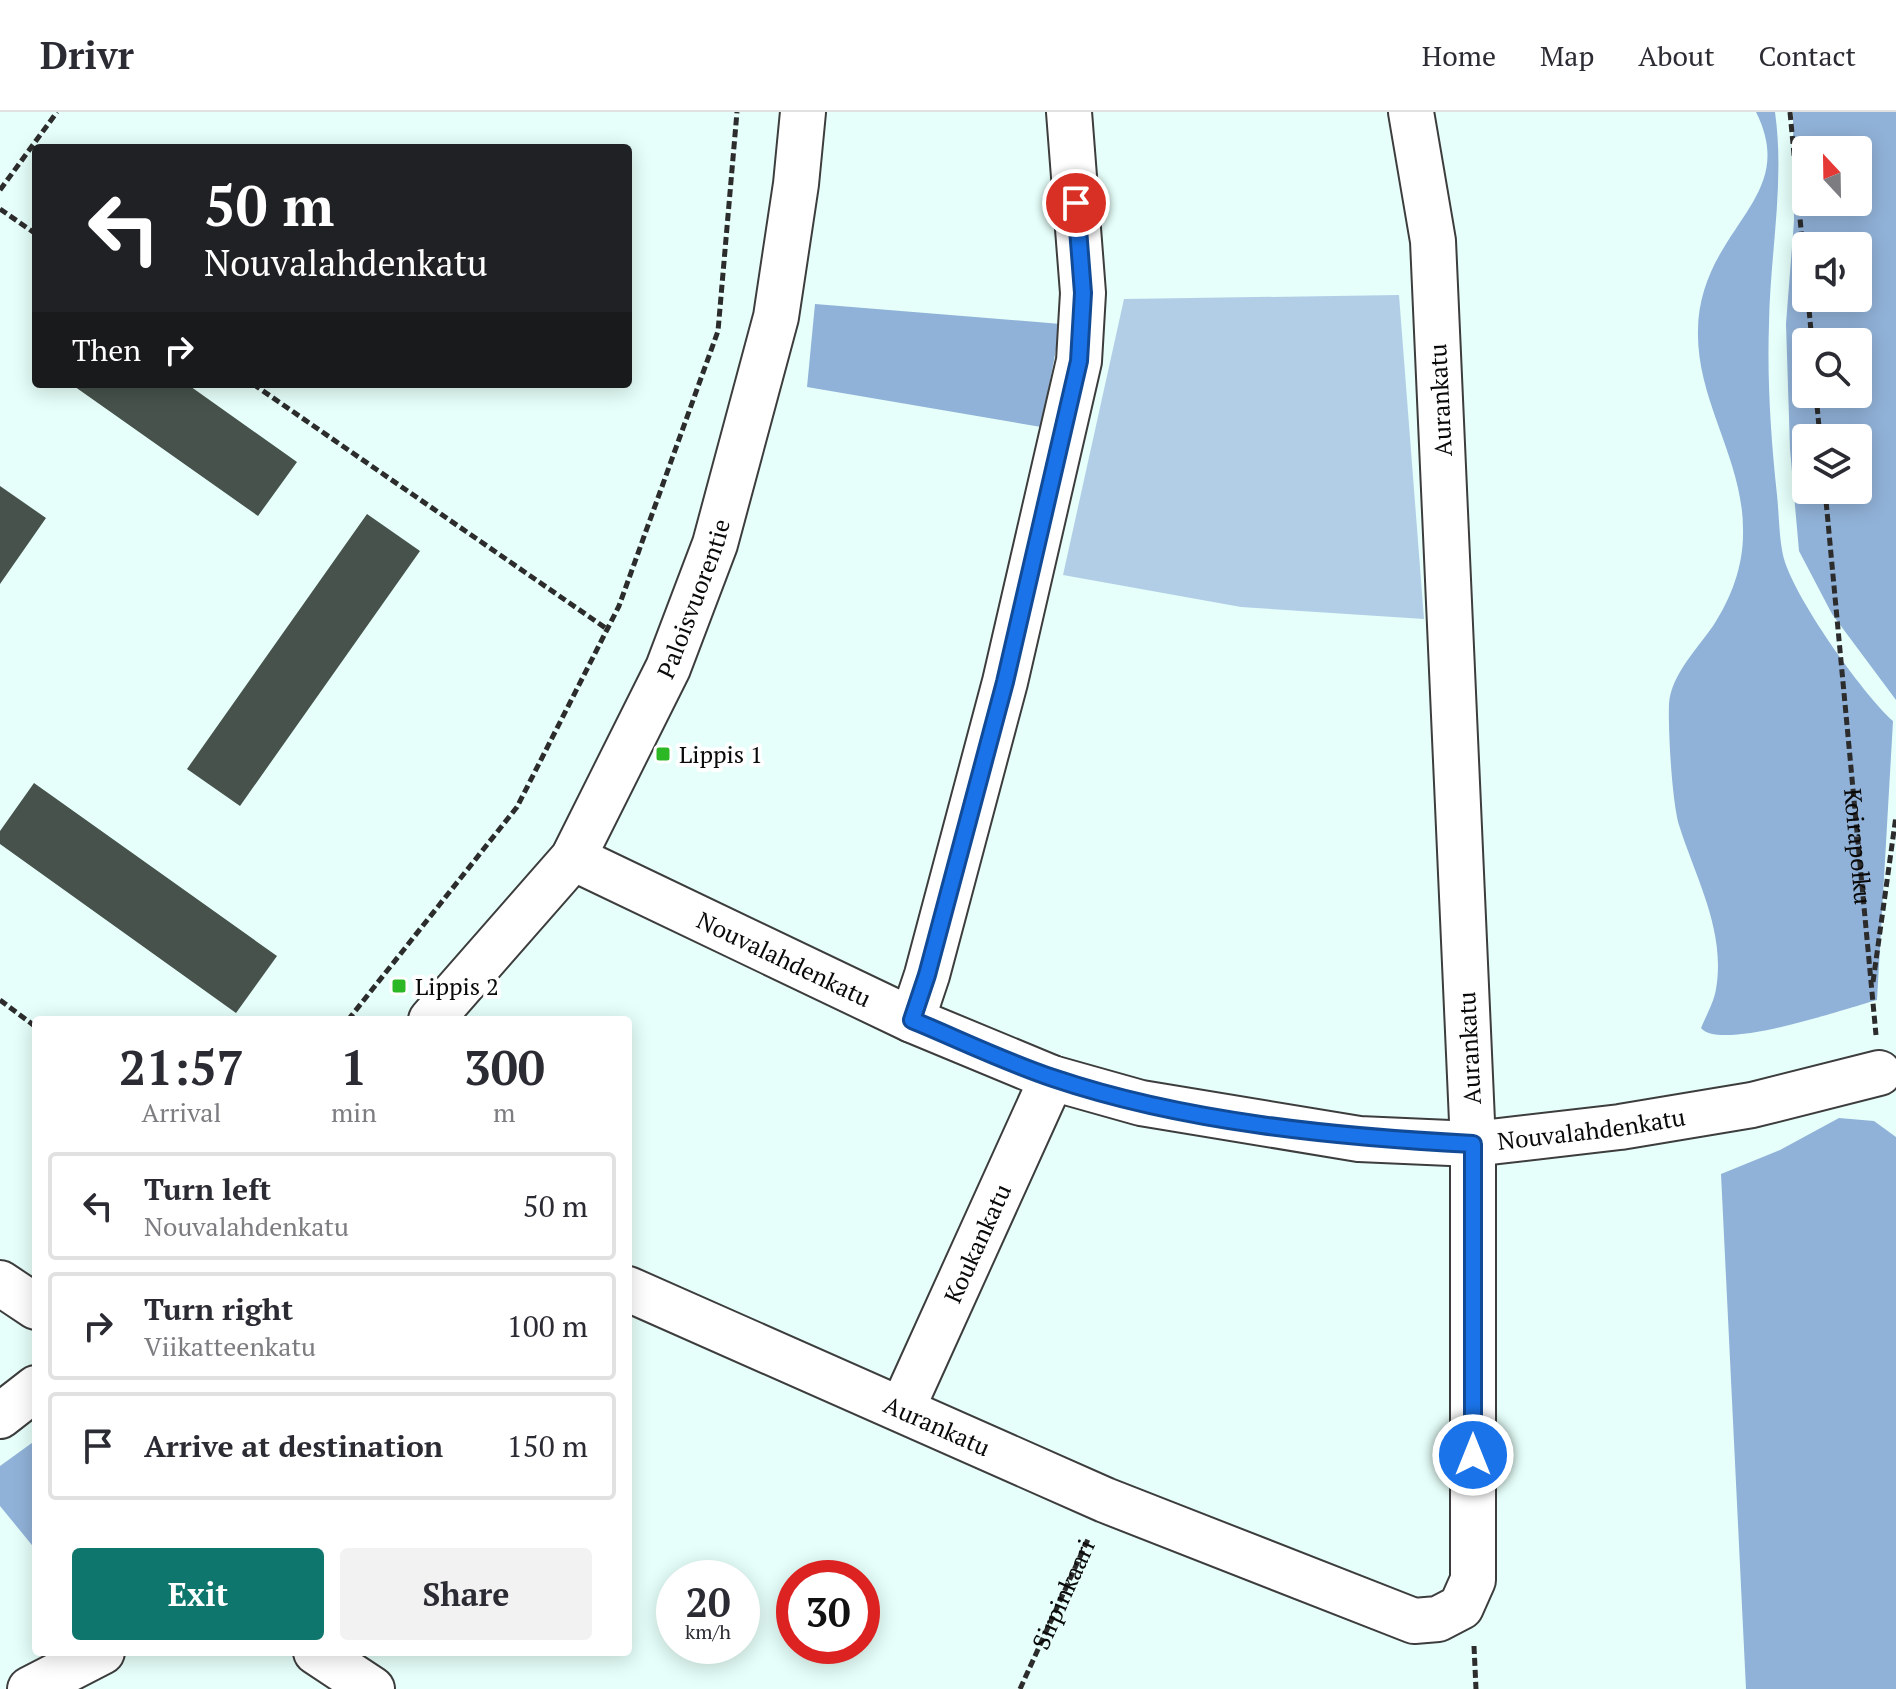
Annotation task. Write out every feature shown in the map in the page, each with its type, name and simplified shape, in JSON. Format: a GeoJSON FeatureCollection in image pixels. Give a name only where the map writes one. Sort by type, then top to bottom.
{"type":"FeatureCollection","features":[{"type":"Feature","properties":{"kind":"street","name":"Paloisvuorentie"},"geometry":{"type":"LineString","coordinates":[[435,1016],[573,858],[668,668],[715,544],[776,317],[796,184],[803,112]]}},
{"type":"Feature","properties":{"kind":"street"},"geometry":{"type":"LineString","coordinates":[[912,1020],[927,975],[1005,682],[1079,361],[1083,293],[1069,112]]}},
{"type":"Feature","properties":{"kind":"street","name":"Aurankatu"},"geometry":{"type":"LineString","coordinates":[[632,1291],[721,1333],[902,1409],[1105,1500],[1414,1621],[1438,1619],[1461,1607],[1473,1580],[1473,1144],[1433,241],[1411,112]]}},
{"type":"Feature","properties":{"kind":"street","name":"Nouvalahdenkatu"},"geometry":{"type":"LineString","coordinates":[[573,858],[912,1020],[1052,1078],[1141,1103],[1344,1136],[1473,1144],[1620,1127],[1752,1105],[1879,1073]]}},
{"type":"Feature","properties":{"kind":"street","name":"Koukankatu"},"geometry":{"type":"LineString","coordinates":[[902,1409],[1052,1078]]}},
{"type":"Feature","properties":{"kind":"street"},"geometry":{"type":"LineString","coordinates":[[0,1283],[32,1304]]}},
{"type":"Feature","properties":{"kind":"street"},"geometry":{"type":"LineString","coordinates":[[0,1416],[32,1391]]}},
{"type":"Feature","properties":{"kind":"street"},"geometry":{"type":"LineString","coordinates":[[30,1689],[94,1656]]}},
{"type":"Feature","properties":{"kind":"street"},"geometry":{"type":"LineString","coordinates":[[322,1656],[372,1689]]}},
{"type":"Feature","properties":{"kind":"path"},"geometry":{"type":"LineString","coordinates":[[34,144],[57,112]]}},
{"type":"Feature","properties":{"kind":"path"},"geometry":{"type":"LineString","coordinates":[[351,1016],[517,807],[619,606],[718,331],[737,112]]}},
{"type":"Feature","properties":{"kind":"path"},"geometry":{"type":"LineString","coordinates":[[1790,112],[1801,232]]}},
{"type":"Feature","properties":{"kind":"path"},"geometry":{"type":"LineString","coordinates":[[0,190],[32,146]]}},
{"type":"Feature","properties":{"kind":"path"},"geometry":{"type":"LineString","coordinates":[[0,209],[32,231]]}},
{"type":"Feature","properties":{"kind":"path"},"geometry":{"type":"LineString","coordinates":[[259,388],[607,629]]}},
{"type":"Feature","properties":{"kind":"path","name":"Koirapolku"},"geometry":{"type":"LineString","coordinates":[[1826,504],[1879,1073]]}},
{"type":"Feature","properties":{"kind":"path"},"geometry":{"type":"LineString","coordinates":[[1872,991],[1896,816]]}},
{"type":"Feature","properties":{"kind":"path"},"geometry":{"type":"LineString","coordinates":[[0,1000],[32,1024]]}},
{"type":"Feature","properties":{"kind":"path","name":"Sirpinkaari"},"geometry":{"type":"LineString","coordinates":[[1020,1689],[1105,1500]]}},
{"type":"Feature","properties":{"kind":"shaded area"},"geometry":{"type":"Polygon","coordinates":[[[1756,112],[1775,112],[1778,139],[1769,367],[1783,555],[1814,618],[1864,689],[1893,721],[1877,1000],[1785,1026],[1732,1035],[1713,1034],[1701,1028],[1716,989],[1717,946],[1708,906],[1679,825],[1671,766],[1669,704],[1674,683],[1726,604],[1736,580],[1741,555],[1741,503],[1736,478],[1704,381],[1698,330],[1708,278],[1754,201],[1766,169],[1764,133],[1756,112]]]}},
{"type":"Feature","properties":{"kind":"shaded area"},"geometry":{"type":"Polygon","coordinates":[[[1793,112],[1896,112],[1896,700],[1832,614],[1799,551],[1795,504],[1872,504],[1872,424],[1792,424],[1792,472],[1790,449],[1786,324],[1792,247],[1792,312],[1872,312],[1872,232],[1793,232],[1794,216],[1872,216],[1872,136],[1793,136],[1793,112]]]}},
{"type":"Feature","properties":{"kind":"shaded area"},"geometry":{"type":"Polygon","coordinates":[[[1399,295],[1424,619],[1241,607],[1063,575],[1124,299],[1399,295]]]}},
{"type":"Feature","properties":{"kind":"shaded area"},"geometry":{"type":"Polygon","coordinates":[[[815,304],[1061,324],[1041,427],[807,387],[815,304]]]}},
{"type":"Feature","properties":{"kind":"shaded area"},"geometry":{"type":"Polygon","coordinates":[[[1839,1118],[1874,1121],[1896,1137],[1896,1689],[1746,1689],[1721,1174],[1780,1150],[1839,1118]]]}},
{"type":"Feature","properties":{"kind":"shaded area"},"geometry":{"type":"Polygon","coordinates":[[[32,1443],[32,1545],[0,1506],[0,1466],[32,1443]]]}},
{"type":"Feature","properties":{"kind":"building"},"geometry":{"type":"Polygon","coordinates":[[[77,388],[193,388],[297,462],[258,516],[77,388]]]}},
{"type":"Feature","properties":{"kind":"building"},"geometry":{"type":"Polygon","coordinates":[[[0,486],[46,518],[0,584],[0,486]]]}},
{"type":"Feature","properties":{"kind":"building"},"geometry":{"type":"Polygon","coordinates":[[[367,514],[420,551],[240,806],[187,769],[367,514]]]}},
{"type":"Feature","properties":{"kind":"building"},"geometry":{"type":"Polygon","coordinates":[[[34,783],[277,956],[236,1013],[0,844],[0,831],[34,783]]]}},
{"type":"Feature","properties":{"kind":"place","name":"Lippis 1"},"geometry":{"type":"Point","coordinates":[663,754]}},
{"type":"Feature","properties":{"kind":"place","name":"Lippis 2"},"geometry":{"type":"Point","coordinates":[399,986]}},
{"type":"Feature","properties":{"kind":"route"},"geometry":{"type":"LineString","coordinates":[[1076,203],[1083,293],[1079,361],[1005,682],[927,975],[912,1020],[1052,1078],[1141,1103],[1359,1139],[1473,1144],[1473,1455]]}}]}
